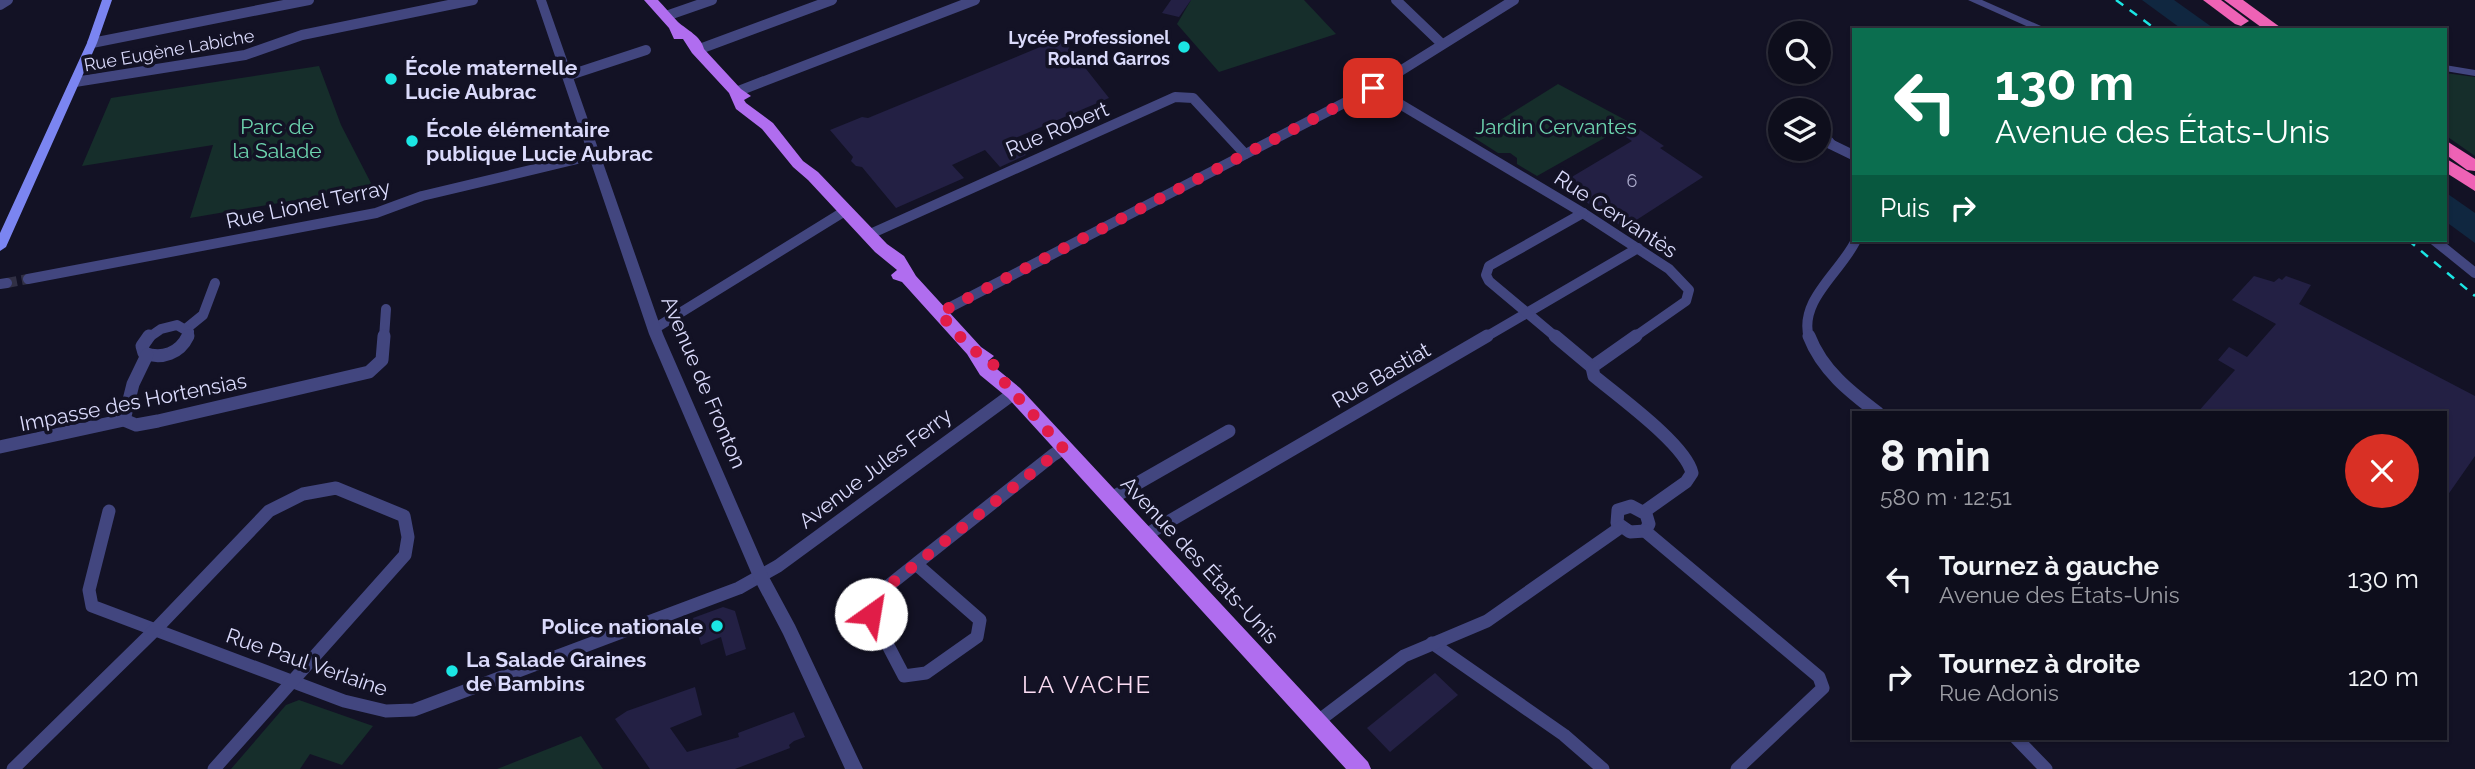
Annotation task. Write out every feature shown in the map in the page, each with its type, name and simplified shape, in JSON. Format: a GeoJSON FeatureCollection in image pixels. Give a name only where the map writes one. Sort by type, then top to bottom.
{"type":"FeatureCollection","features":[{"type":"Feature","properties":{"kind":"highway"},"geometry":{"type":"LineString","coordinates":[[2211,0],[2250,28]]}},
{"type":"Feature","properties":{"kind":"highway"},"geometry":{"type":"LineString","coordinates":[[2232,0],[2273,28]]}},
{"type":"Feature","properties":{"kind":"highway"},"geometry":{"type":"LineString","coordinates":[[2447,147],[2475,167]]}},
{"type":"Feature","properties":{"kind":"highway"},"geometry":{"type":"LineString","coordinates":[[2447,165],[2475,185]]}},
{"type":"Feature","properties":{"kind":"main road"},"geometry":{"type":"LineString","coordinates":[[0,247],[92,43],[107,0]]}},
{"type":"Feature","properties":{"kind":"main road","name":"Avenue des États-Unis"},"geometry":{"type":"LineString","coordinates":[[651,0],[692,50],[697,50],[736,92],[737,101],[750,115],[758,117],[789,150],[793,160],[813,176],[880,248],[884,260],[899,275],[908,278],[975,351],[977,361],[993,378],[1010,388],[1360,769]]}},
{"type":"Feature","properties":{"kind":"street"},"geometry":{"type":"LineString","coordinates":[[0,5],[8,0]]}},
{"type":"Feature","properties":{"kind":"street"},"geometry":{"type":"LineString","coordinates":[[92,43],[309,0]]}},
{"type":"Feature","properties":{"kind":"street","name":"Rue Eugène Labiche"},"geometry":{"type":"LineString","coordinates":[[75,82],[245,55],[302,35],[473,0]]}},
{"type":"Feature","properties":{"kind":"street","name":"Avenue de Fronton"},"geometry":{"type":"LineString","coordinates":[[541,0],[654,329],[761,577],[854,769]]}},
{"type":"Feature","properties":{"kind":"street"},"geometry":{"type":"LineString","coordinates":[[670,22],[712,0]]}},
{"type":"Feature","properties":{"kind":"street"},"geometry":{"type":"LineString","coordinates":[[697,50],[832,0]]}},
{"type":"Feature","properties":{"kind":"street"},"geometry":{"type":"LineString","coordinates":[[736,92],[975,0]]}},
{"type":"Feature","properties":{"kind":"street"},"geometry":{"type":"LineString","coordinates":[[1396,0],[1442,44]]}},
{"type":"Feature","properties":{"kind":"street"},"geometry":{"type":"LineString","coordinates":[[939,313],[1373,88],[1514,0]]}},
{"type":"Feature","properties":{"kind":"street"},"geometry":{"type":"LineString","coordinates":[[1973,0],[2040,28]]}},
{"type":"Feature","properties":{"kind":"street"},"geometry":{"type":"LineString","coordinates":[[567,76],[646,50]]}},
{"type":"Feature","properties":{"kind":"street"},"geometry":{"type":"LineString","coordinates":[[2447,68],[2475,73]]}},
{"type":"Feature","properties":{"kind":"street","name":"Rue Cervantès"},"geometry":{"type":"LineString","coordinates":[[1373,88],[1638,248],[1669,269],[1689,290],[1686,301],[1592,367]]}},
{"type":"Feature","properties":{"kind":"street","name":"Rue Robert"},"geometry":{"type":"LineString","coordinates":[[868,235],[1175,97],[1193,98],[1245,154]]}},
{"type":"Feature","properties":{"kind":"street"},"geometry":{"type":"LineString","coordinates":[[1831,145],[1852,155]]}},
{"type":"Feature","properties":{"kind":"street","name":"Rue Lionel Terray"},"geometry":{"type":"LineString","coordinates":[[27,279],[376,213],[422,196],[594,155]]}},
{"type":"Feature","properties":{"kind":"street"},"geometry":{"type":"LineString","coordinates":[[654,329],[845,211]]}},
{"type":"Feature","properties":{"kind":"street"},"geometry":{"type":"LineString","coordinates":[[1583,213],[1489,266],[1486,275],[1489,281],[1592,367],[1594,376],[1679,449],[1692,473],[1686,482],[1645,511]]}},
{"type":"Feature","properties":{"kind":"street"},"geometry":{"type":"LineString","coordinates":[[1855,242],[1848,261],[1812,303],[1807,323],[1812,343],[1822,364],[1842,385],[1875,411]]}},
{"type":"Feature","properties":{"kind":"street"},"geometry":{"type":"LineString","coordinates":[[2436,242],[2475,273]]}},
{"type":"Feature","properties":{"kind":"street"},"geometry":{"type":"LineString","coordinates":[[2447,242],[2475,264]]}},
{"type":"Feature","properties":{"kind":"street","name":"Rue Bastiat"},"geometry":{"type":"LineString","coordinates":[[1144,536],[1638,248]]}},
{"type":"Feature","properties":{"kind":"street"},"geometry":{"type":"LineString","coordinates":[[187,328],[188,340],[179,349],[159,356],[147,355],[142,350],[142,346],[154,332],[177,325],[187,328],[194,326],[210,305],[215,283]]}},
{"type":"Feature","properties":{"kind":"street","name":"Impasse des Hortensias"},"geometry":{"type":"LineString","coordinates":[[0,447],[124,420],[136,425],[369,372],[382,360],[386,309]]}},
{"type":"Feature","properties":{"kind":"street"},"geometry":{"type":"LineString","coordinates":[[124,420],[133,384],[147,355]]}},
{"type":"Feature","properties":{"kind":"street","name":"Avenue Jules Ferry"},"geometry":{"type":"LineString","coordinates":[[761,577],[1010,388]]}},
{"type":"Feature","properties":{"kind":"street"},"geometry":{"type":"LineString","coordinates":[[1110,499],[1229,431]]}},
{"type":"Feature","properties":{"kind":"street"},"geometry":{"type":"LineString","coordinates":[[916,564],[980,620],[977,637],[926,673],[904,676],[871,614],[873,598],[916,564],[1063,448]]}},
{"type":"Feature","properties":{"kind":"street"},"geometry":{"type":"LineString","coordinates":[[13,769],[156,629],[257,521],[288,500],[303,494],[336,488],[404,516],[408,537],[405,555],[214,769]]}},
{"type":"Feature","properties":{"kind":"street"},"geometry":{"type":"LineString","coordinates":[[1636,506],[1645,511],[1650,519],[1645,531],[1635,533],[1621,527],[1616,514],[1622,507],[1636,506]]}},
{"type":"Feature","properties":{"kind":"street"},"geometry":{"type":"LineString","coordinates":[[110,511],[89,590],[90,602],[98,609],[156,629]]}},
{"type":"Feature","properties":{"kind":"street"},"geometry":{"type":"LineString","coordinates":[[1317,722],[1404,656],[1487,621],[1621,527]]}},
{"type":"Feature","properties":{"kind":"street"},"geometry":{"type":"LineString","coordinates":[[1645,531],[1819,677],[1823,688],[1737,769]]}},
{"type":"Feature","properties":{"kind":"street","name":"Rue Paul Verlaine"},"geometry":{"type":"LineString","coordinates":[[156,629],[292,682],[384,713],[414,710],[740,588],[761,577]]}},
{"type":"Feature","properties":{"kind":"street"},"geometry":{"type":"LineString","coordinates":[[1432,643],[1564,735],[1603,769]]}},
{"type":"Feature","properties":{"kind":"street"},"geometry":{"type":"LineString","coordinates":[[2018,740],[2046,769]]}},
{"type":"Feature","properties":{"kind":"green space"},"geometry":{"type":"Polygon","coordinates":[[[1191,0],[1304,0],[1336,34],[1219,72],[1177,24],[1191,0]]]}},
{"type":"Feature","properties":{"kind":"green space","name":"Parc de la Salade"},"geometry":{"type":"Polygon","coordinates":[[[319,66],[341,125],[373,187],[190,218],[213,145],[82,166],[111,98],[319,66]]]}},
{"type":"Feature","properties":{"kind":"green space"},"geometry":{"type":"Polygon","coordinates":[[[2447,73],[2475,77],[2475,156],[2447,136],[2447,73]]]}},
{"type":"Feature","properties":{"kind":"green space","name":"Jardin Cervantes"},"geometry":{"type":"Polygon","coordinates":[[[1558,84],[1631,123],[1537,176],[1517,164],[1517,158],[1510,153],[1498,153],[1473,137],[1558,84]]]}},
{"type":"Feature","properties":{"kind":"green space"},"geometry":{"type":"Polygon","coordinates":[[[299,700],[373,726],[342,765],[310,754],[300,769],[231,769],[286,705],[299,700]]]}},
{"type":"Feature","properties":{"kind":"green space"},"geometry":{"type":"Polygon","coordinates":[[[581,736],[603,769],[497,769],[581,736]]]}},
{"type":"Feature","properties":{"kind":"water"},"geometry":{"type":"Polygon","coordinates":[[[2142,0],[2174,0],[2213,28],[2180,28],[2142,0]]]}},
{"type":"Feature","properties":{"kind":"water"},"geometry":{"type":"Polygon","coordinates":[[[2447,193],[2475,213],[2475,243],[2447,222],[2447,193]]]}},
{"type":"Feature","properties":{"kind":"building"},"geometry":{"type":"Polygon","coordinates":[[[1171,0],[1191,0],[1179,17],[1162,13],[1171,0]]]}},
{"type":"Feature","properties":{"kind":"building"},"geometry":{"type":"Polygon","coordinates":[[[1060,36],[1109,98],[1011,140],[1026,155],[1000,167],[985,150],[952,165],[964,178],[896,208],[862,167],[851,161],[853,157],[830,130],[862,117],[868,118],[1045,45],[1043,43],[1060,36]]]}},
{"type":"Feature","properties":{"kind":"building"},"geometry":{"type":"Polygon","coordinates":[[[1639,129],[1664,146],[1660,148],[1703,177],[1624,228],[1560,184],[1632,141],[1626,137],[1639,129]]]}},
{"type":"Feature","properties":{"kind":"building"},"geometry":{"type":"Polygon","coordinates":[[[2254,276],[2274,282],[2286,276],[2311,285],[2299,304],[2475,396],[2475,456],[2447,496],[2447,411],[2199,411],[2235,370],[2218,360],[2229,347],[2247,357],[2276,324],[2232,300],[2254,276]]]}},
{"type":"Feature","properties":{"kind":"building","name":"Police nationale"},"geometry":{"type":"Polygon","coordinates":[[[723,607],[735,611],[746,649],[726,656],[721,637],[701,645],[693,618],[723,607]]]}},
{"type":"Feature","properties":{"kind":"building"},"geometry":{"type":"Polygon","coordinates":[[[1435,673],[1458,695],[1390,752],[1367,728],[1435,673]]]}},
{"type":"Feature","properties":{"kind":"building"},"geometry":{"type":"Polygon","coordinates":[[[695,687],[702,715],[670,728],[687,752],[739,737],[738,733],[794,712],[805,737],[794,741],[789,745],[790,748],[735,769],[650,769],[615,719],[627,711],[695,687]]]}},
{"type":"Feature","properties":{"kind":"tunnel"},"geometry":{"type":"LineString","coordinates":[[7,283],[28,279]]}},
{"type":"Feature","properties":{"kind":"railway"},"geometry":{"type":"LineString","coordinates":[[2116,0],[2154,28]]}},
{"type":"Feature","properties":{"kind":"railway"},"geometry":{"type":"LineString","coordinates":[[2410,242],[2475,296]]}},
{"type":"Feature","properties":{"kind":"place","name":"Lycée Professionel Roland Garros"},"geometry":{"type":"Point","coordinates":[1184,47]}},
{"type":"Feature","properties":{"kind":"place","name":"École maternelle Lucie Aubrac"},"geometry":{"type":"Point","coordinates":[391,79]}},
{"type":"Feature","properties":{"kind":"place","name":"École élémentaire publique Lucie Aubrac"},"geometry":{"type":"Point","coordinates":[412,141]}},
{"type":"Feature","properties":{"kind":"place","name":"Police nationale"},"geometry":{"type":"Point","coordinates":[717,626]}},
{"type":"Feature","properties":{"kind":"place","name":"La Salade Graines de Bambins"},"geometry":{"type":"Point","coordinates":[452,671]}},
{"type":"Feature","properties":{"kind":"district","name":"LA VACHE"},"geometry":{"type":"Point","coordinates":[1087,684]}},
{"type":"Feature","properties":{"kind":"route"},"geometry":{"type":"LineString","coordinates":[[871,614],[873,598],[1063,448],[1005,383],[1002,373],[986,357],[975,351],[939,313],[1373,88]]}}]}
